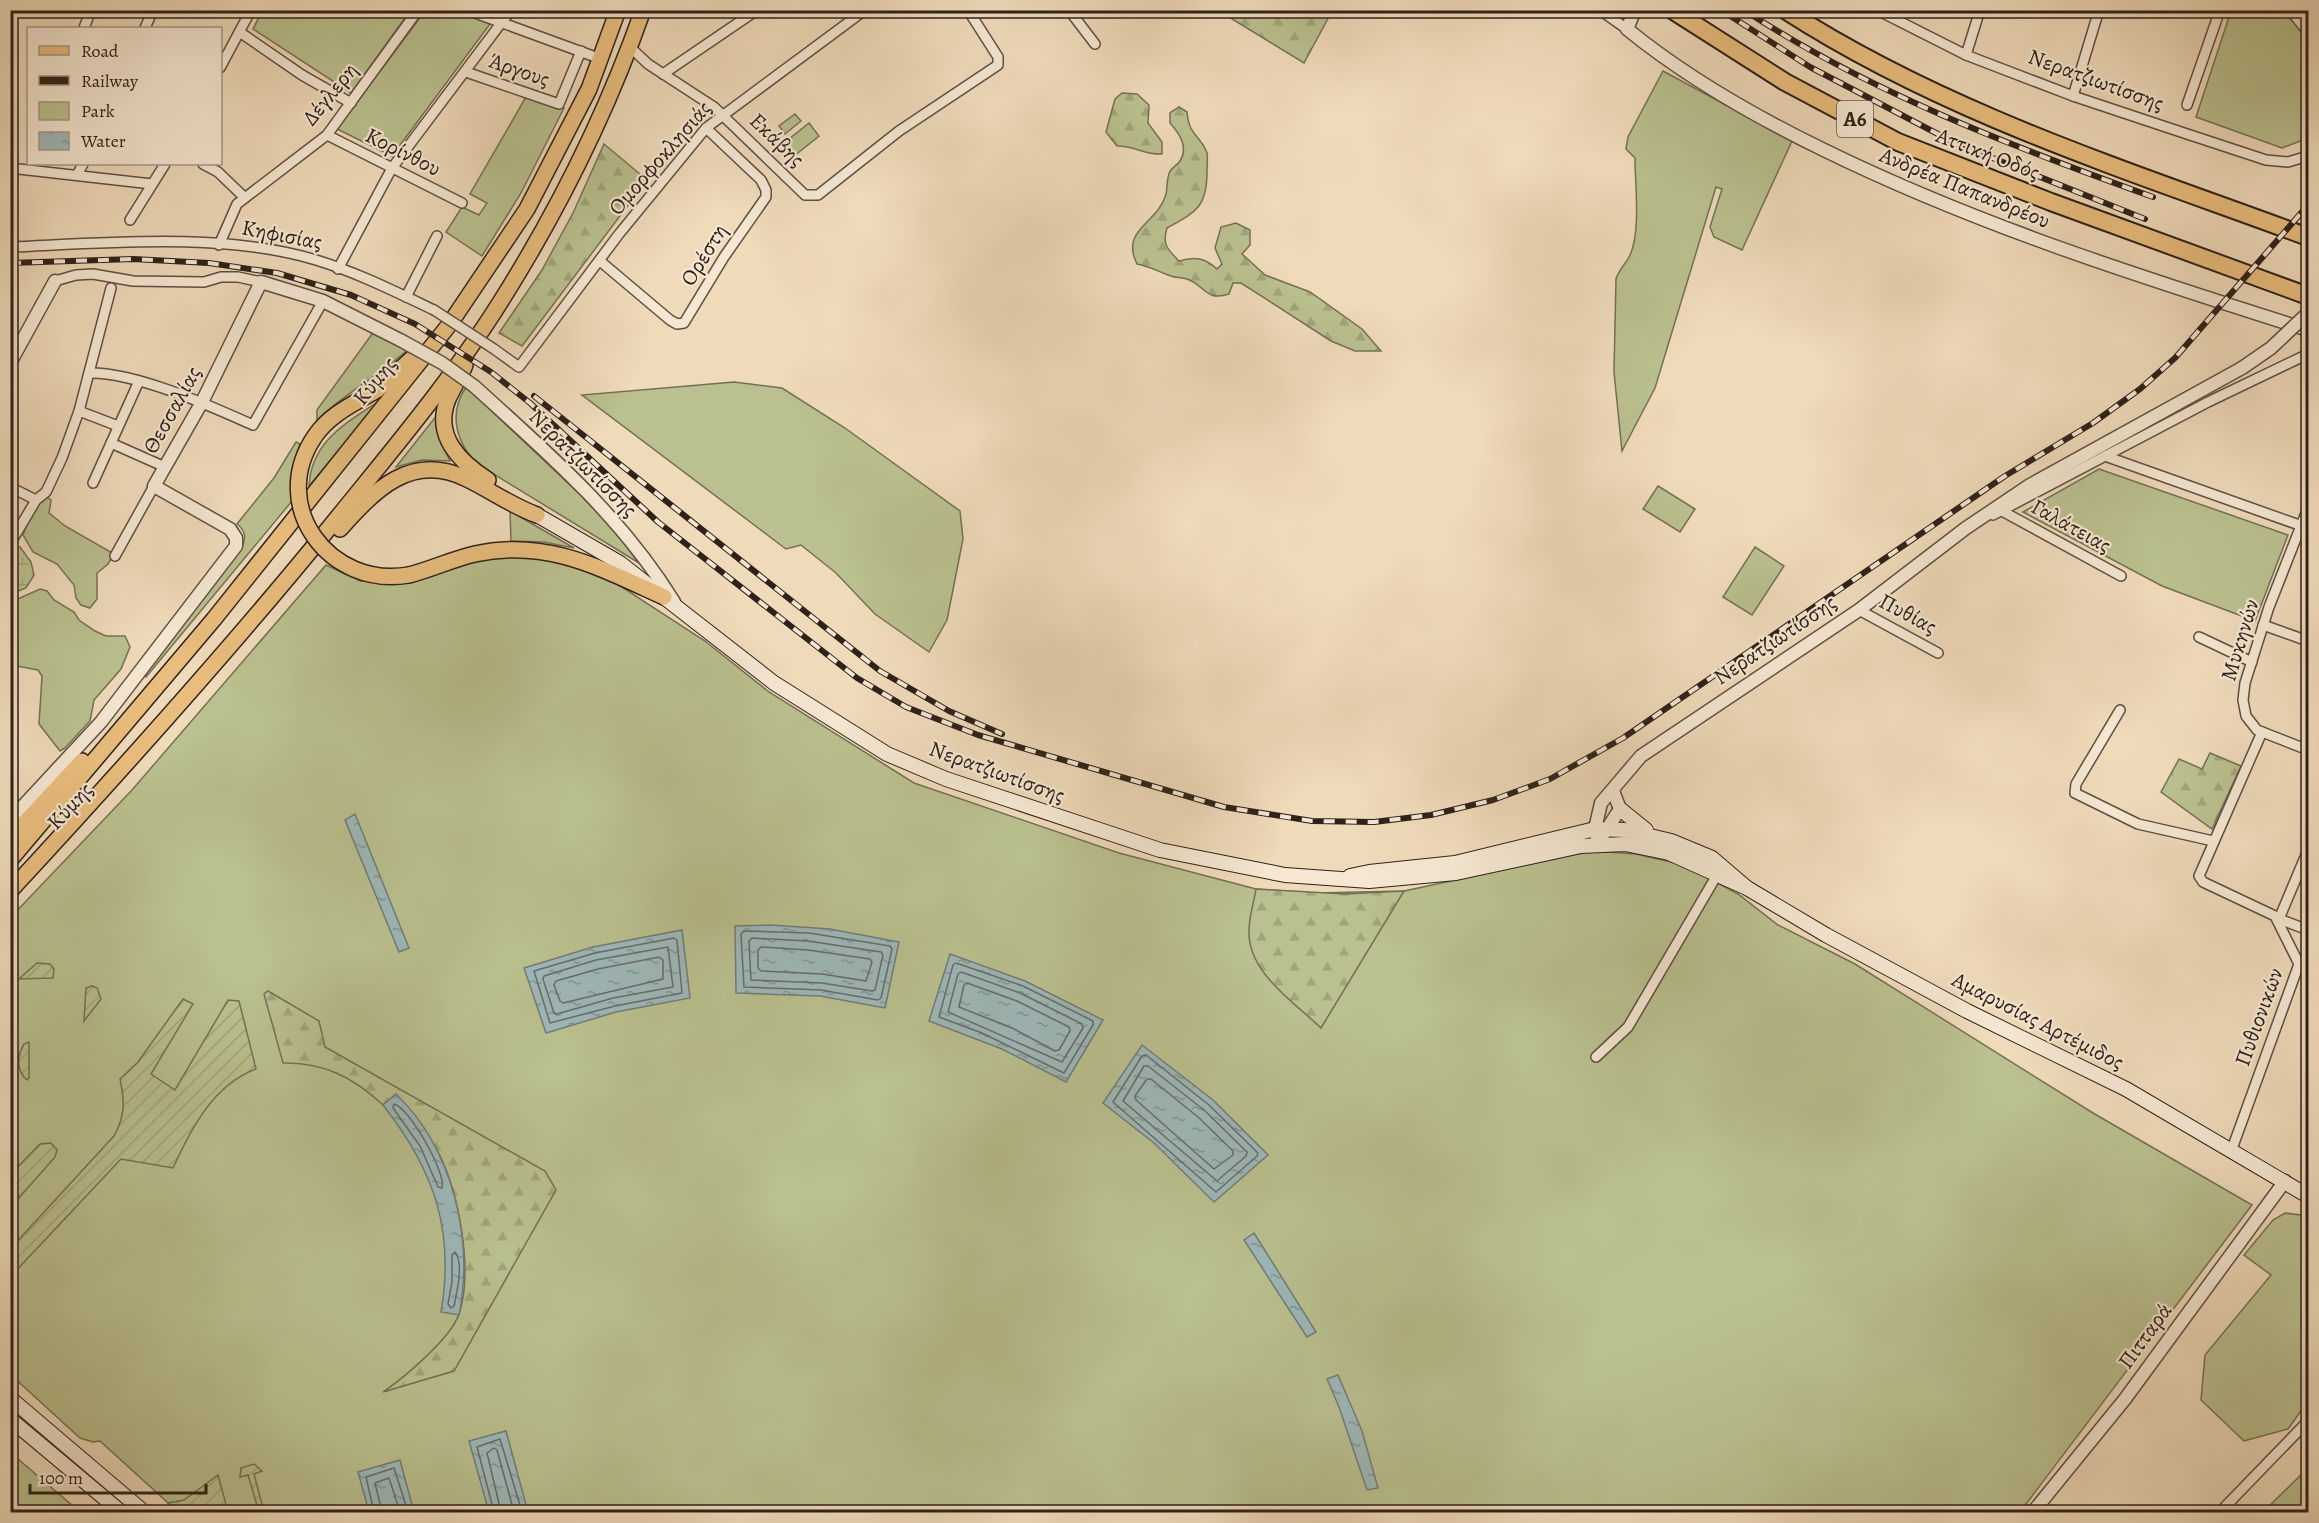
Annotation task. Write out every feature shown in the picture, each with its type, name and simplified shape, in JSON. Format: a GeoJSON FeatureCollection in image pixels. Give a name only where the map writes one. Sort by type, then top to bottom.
{"type":"FeatureCollection","features":[{"type":"Feature","properties":{"kind":"highway","name":"Αττική Οδός"},"geometry":{"type":"LineString","coordinates":[[1672,10],[1785,82],[1898,142],[2050,202],[2308,296]]}},
{"type":"Feature","properties":{"kind":"highway","name":"Αττική Οδός"},"geometry":{"type":"LineString","coordinates":[[1785,10],[1842,47],[1955,104],[2308,237]]}},
{"type":"Feature","properties":{"kind":"main road","name":"Κύμης"},"geometry":{"type":"LineString","coordinates":[[10,860],[214,619],[449,325],[527,210],[589,89],[618,10]]}},
{"type":"Feature","properties":{"kind":"main road","name":"Κύμης"},"geometry":{"type":"LineString","coordinates":[[10,891],[156,734],[287,579],[371,476],[477,338],[543,232],[605,108],[643,10]]}},
{"type":"Feature","properties":{"kind":"main road"},"geometry":{"type":"LineString","coordinates":[[449,325],[377,390],[334,416],[315,435],[301,467],[299,497],[308,526],[319,543],[333,558],[350,568],[369,575],[389,577],[409,575],[474,554],[528,550],[557,554],[600,566],[664,597]]}},
{"type":"Feature","properties":{"kind":"main road"},"geometry":{"type":"LineString","coordinates":[[477,338],[448,401],[444,417],[446,435],[454,452],[468,467],[528,505],[537,515]]}},
{"type":"Feature","properties":{"kind":"main road"},"geometry":{"type":"LineString","coordinates":[[287,579],[327,544],[376,490],[405,475],[434,471],[458,475],[537,515]]}},
{"type":"Feature","properties":{"kind":"main road","name":"Νερατζιωτίσσης"},"geometry":{"type":"LineString","coordinates":[[537,515],[603,552],[749,665],[856,736],[888,754],[946,779],[1187,857],[1285,874],[1369,881],[1456,873],[1598,843]]}},
{"type":"Feature","properties":{"kind":"main road","name":"Κύμης"},"geometry":{"type":"LineString","coordinates":[[10,904],[107,800],[140,760],[156,734]]}},
{"type":"Feature","properties":{"kind":"main road","name":"Κύμης"},"geometry":{"type":"LineString","coordinates":[[11,839],[86,758],[110,744]]}},
{"type":"Feature","properties":{"kind":"main road"},"geometry":{"type":"LineString","coordinates":[[1620,809],[1635,824],[1658,837]]}},
{"type":"Feature","properties":{"kind":"main road","name":"Νερατζιωτίσσης"},"geometry":{"type":"LineString","coordinates":[[1342,878],[1369,872],[1455,862],[1601,829],[1658,837],[1689,847]]}},
{"type":"Feature","properties":{"kind":"main road","name":"Αμαρυσίας Αρτέμιδος"},"geometry":{"type":"LineString","coordinates":[[1598,843],[1633,844],[1657,849],[1747,888],[1826,935],[1967,1011],[2126,1089],[2232,1149],[2308,1196]]}},
{"type":"Feature","properties":{"kind":"main road","name":"Αμαρυσίας Αρτέμιδος"},"geometry":{"type":"LineString","coordinates":[[1689,847],[1724,866],[1747,888]]}},
{"type":"Feature","properties":{"kind":"main road"},"geometry":{"type":"LineString","coordinates":[[10,1398],[144,1512]]}},
{"type":"Feature","properties":{"kind":"main road"},"geometry":{"type":"LineString","coordinates":[[10,1419],[120,1512]]}},
{"type":"Feature","properties":{"kind":"street"},"geometry":{"type":"LineString","coordinates":[[84,27],[92,10]]}},
{"type":"Feature","properties":{"kind":"street"},"geometry":{"type":"LineString","coordinates":[[145,27],[153,10]]}},
{"type":"Feature","properties":{"kind":"street"},"geometry":{"type":"LineString","coordinates":[[222,65],[252,10]]}},
{"type":"Feature","properties":{"kind":"street","name":"Δέγλερη"},"geometry":{"type":"LineString","coordinates":[[219,244],[228,219],[244,197],[327,135],[418,10]]}},
{"type":"Feature","properties":{"kind":"street"},"geometry":{"type":"LineString","coordinates":[[467,10],[601,59]]}},
{"type":"Feature","properties":{"kind":"street"},"geometry":{"type":"LineString","coordinates":[[338,269],[392,168],[511,10]]}},
{"type":"Feature","properties":{"kind":"street"},"geometry":{"type":"LineString","coordinates":[[663,74],[757,10]]}},
{"type":"Feature","properties":{"kind":"street","name":"Ομορφοκλησιάς"},"geometry":{"type":"LineString","coordinates":[[519,367],[706,128],[865,10]]}},
{"type":"Feature","properties":{"kind":"street","name":"Εκάβης"},"geometry":{"type":"LineString","coordinates":[[630,47],[663,74],[723,115],[805,195],[811,197],[818,195],[900,131],[1000,63],[969,10]]}},
{"type":"Feature","properties":{"kind":"street"},"geometry":{"type":"LineString","coordinates":[[1069,10],[1095,44]]}},
{"type":"Feature","properties":{"kind":"street","name":"Ανδρέα Παπανδρέου"},"geometry":{"type":"LineString","coordinates":[[1600,10],[1672,64],[1735,103],[1880,176],[2052,246],[2308,330]]}},
{"type":"Feature","properties":{"kind":"street"},"geometry":{"type":"LineString","coordinates":[[1627,29],[1635,10]]}},
{"type":"Feature","properties":{"kind":"street"},"geometry":{"type":"LineString","coordinates":[[1966,55],[1980,10]]}},
{"type":"Feature","properties":{"kind":"street"},"geometry":{"type":"LineString","coordinates":[[2073,96],[2099,10]]}},
{"type":"Feature","properties":{"kind":"street"},"geometry":{"type":"LineString","coordinates":[[2187,105],[2220,10]]}},
{"type":"Feature","properties":{"kind":"street"},"geometry":{"type":"LineString","coordinates":[[2290,10],[2308,32]]}},
{"type":"Feature","properties":{"kind":"street","name":"Νερατζιωτίσσης"},"geometry":{"type":"LineString","coordinates":[[1877,11],[1966,55],[2073,96],[2266,160],[2288,162],[2308,156]]}},
{"type":"Feature","properties":{"kind":"street","name":"Κορίνθου"},"geometry":{"type":"LineString","coordinates":[[241,33],[302,75],[351,103]]}},
{"type":"Feature","properties":{"kind":"street","name":"Άργους"},"geometry":{"type":"LineString","coordinates":[[466,72],[559,104],[581,51]]}},
{"type":"Feature","properties":{"kind":"street","name":"Ορέστη"},"geometry":{"type":"LineString","coordinates":[[600,261],[670,320],[677,324],[684,323],[724,257],[766,197],[764,184],[706,128]]}},
{"type":"Feature","properties":{"kind":"street","name":"Κορίνθου"},"geometry":{"type":"LineString","coordinates":[[327,135],[462,203]]}},
{"type":"Feature","properties":{"kind":"street"},"geometry":{"type":"LineString","coordinates":[[77,175],[82,165]]}},
{"type":"Feature","properties":{"kind":"street"},"geometry":{"type":"LineString","coordinates":[[130,220],[164,165]]}},
{"type":"Feature","properties":{"kind":"street"},"geometry":{"type":"LineString","coordinates":[[205,165],[218,172],[244,197]]}},
{"type":"Feature","properties":{"kind":"street"},"geometry":{"type":"LineString","coordinates":[[10,168],[152,184]]}},
{"type":"Feature","properties":{"kind":"street"},"geometry":{"type":"LineString","coordinates":[[406,297],[437,236]]}},
{"type":"Feature","properties":{"kind":"street","name":"Κηφισίας"},"geometry":{"type":"LineString","coordinates":[[10,247],[128,242],[219,244],[289,253],[338,269],[434,310],[519,367]]}},
{"type":"Feature","properties":{"kind":"street"},"geometry":{"type":"LineString","coordinates":[[10,363],[55,281],[76,275],[93,274],[133,281],[204,282],[221,277],[238,277],[323,301],[254,425],[202,402],[139,381],[108,374],[89,373]]}},
{"type":"Feature","properties":{"kind":"street","name":"Θεσσαλίας"},"geometry":{"type":"LineString","coordinates":[[115,556],[202,402],[261,282]]}},
{"type":"Feature","properties":{"kind":"street"},"geometry":{"type":"LineString","coordinates":[[10,544],[36,500],[46,492],[53,479],[79,411],[111,288]]}},
{"type":"Feature","properties":{"kind":"street","name":"Νερατζιωτίσσης"},"geometry":{"type":"LineString","coordinates":[[323,301],[442,363],[474,386],[572,476],[615,522],[661,580],[678,609]]}},
{"type":"Feature","properties":{"kind":"street","name":"Νερατζιωτίσσης"},"geometry":{"type":"LineString","coordinates":[[1598,843],[1601,829],[1601,803],[1604,796],[1613,791],[1628,768],[1641,756],[1859,610],[1966,528],[2055,470],[2242,368],[2271,348],[2308,313]]}},
{"type":"Feature","properties":{"kind":"street","name":"Νερατζιωτίσσης"},"geometry":{"type":"LineString","coordinates":[[1966,528],[2308,354]]}},
{"type":"Feature","properties":{"kind":"street"},"geometry":{"type":"LineString","coordinates":[[93,483],[139,381]]}},
{"type":"Feature","properties":{"kind":"street"},"geometry":{"type":"LineString","coordinates":[[79,411],[118,426]]}},
{"type":"Feature","properties":{"kind":"street"},"geometry":{"type":"LineString","coordinates":[[111,443],[165,467]]}},
{"type":"Feature","properties":{"kind":"street"},"geometry":{"type":"LineString","coordinates":[[2105,456],[2302,526]]}},
{"type":"Feature","properties":{"kind":"street","name":"Κύμης"},"geometry":{"type":"LineString","coordinates":[[10,820],[100,722],[236,546],[236,538],[230,529],[154,486]]}},
{"type":"Feature","properties":{"kind":"street"},"geometry":{"type":"LineString","coordinates":[[10,487],[36,500]]}},
{"type":"Feature","properties":{"kind":"street","name":"Μυκηνών"},"geometry":{"type":"LineString","coordinates":[[2262,732],[2252,726],[2243,704],[2245,684],[2263,625],[2308,508]]}},
{"type":"Feature","properties":{"kind":"street","name":"Γαλάτειας"},"geometry":{"type":"LineString","coordinates":[[2002,511],[2121,576]]}},
{"type":"Feature","properties":{"kind":"street","name":"Πυθίας"},"geometry":{"type":"LineString","coordinates":[[1859,610],[1938,653]]}},
{"type":"Feature","properties":{"kind":"street"},"geometry":{"type":"LineString","coordinates":[[2263,625],[2308,641]]}},
{"type":"Feature","properties":{"kind":"street"},"geometry":{"type":"LineString","coordinates":[[2199,637],[2252,662]]}},
{"type":"Feature","properties":{"kind":"street"},"geometry":{"type":"LineString","coordinates":[[2120,710],[2076,784],[2075,793],[2138,824],[2213,841]]}},
{"type":"Feature","properties":{"kind":"street"},"geometry":{"type":"LineString","coordinates":[[2308,750],[2262,732],[2199,876],[2203,882],[2279,919],[2308,930]]}},
{"type":"Feature","properties":{"kind":"street"},"geometry":{"type":"LineString","coordinates":[[1613,791],[1620,809]]}},
{"type":"Feature","properties":{"kind":"street","name":"Νερατζιωτίσσης"},"geometry":{"type":"LineString","coordinates":[[1601,829],[1620,809]]}},
{"type":"Feature","properties":{"kind":"street"},"geometry":{"type":"LineString","coordinates":[[2279,919],[2308,850]]}},
{"type":"Feature","properties":{"kind":"street"},"geometry":{"type":"LineString","coordinates":[[1596,1058],[1628,1027],[1717,875]]}},
{"type":"Feature","properties":{"kind":"street","name":"Πυθιονικών"},"geometry":{"type":"LineString","coordinates":[[2232,1149],[2304,963],[2279,919]]}},
{"type":"Feature","properties":{"kind":"street","name":"Πιτταρά"},"geometry":{"type":"LineString","coordinates":[[2033,1512],[2125,1399],[2285,1181]]}},
{"type":"Feature","properties":{"kind":"street"},"geometry":{"type":"LineString","coordinates":[[2220,1512],[2308,1421]]}},
{"type":"Feature","properties":{"kind":"green space"},"geometry":{"type":"Polygon","coordinates":[[[262,10],[410,11],[351,93],[253,29],[262,10]]]}},
{"type":"Feature","properties":{"kind":"green space"},"geometry":{"type":"Polygon","coordinates":[[[425,11],[465,11],[493,20],[392,156],[337,129],[425,11]]]}},
{"type":"Feature","properties":{"kind":"green space"},"geometry":{"type":"Polygon","coordinates":[[[1219,11],[1332,11],[1304,63],[1219,11]]]}},
{"type":"Feature","properties":{"kind":"green space"},"geometry":{"type":"Polygon","coordinates":[[[2231,11],[2281,11],[2308,34],[2308,138],[2282,148],[2196,117],[2231,11]]]}},
{"type":"Feature","properties":{"kind":"green space"},"geometry":{"type":"Polygon","coordinates":[[[1663,71],[1792,141],[1742,250],[1714,237],[1710,227],[1722,189],[1716,187],[1655,388],[1622,451],[1614,372],[1616,279],[1633,245],[1637,208],[1635,158],[1626,149],[1628,137],[1663,71]]]}},
{"type":"Feature","properties":{"kind":"green space"},"geometry":{"type":"Polygon","coordinates":[[[1122,93],[1137,94],[1149,105],[1148,123],[1162,142],[1162,154],[1117,146],[1106,132],[1115,99],[1122,93]]]}},
{"type":"Feature","properties":{"kind":"green space"},"geometry":{"type":"Polygon","coordinates":[[[526,97],[564,108],[521,193],[482,256],[446,232],[462,207],[479,215],[487,203],[470,194],[526,97]]]}},
{"type":"Feature","properties":{"kind":"green space"},"geometry":{"type":"Polygon","coordinates":[[[1179,107],[1187,112],[1190,126],[1207,153],[1206,184],[1205,193],[1198,207],[1167,228],[1165,242],[1171,253],[1179,261],[1200,259],[1217,269],[1222,264],[1215,248],[1221,227],[1236,223],[1250,230],[1250,245],[1242,254],[1265,275],[1310,292],[1362,329],[1381,351],[1355,351],[1331,341],[1241,283],[1233,283],[1229,294],[1215,296],[1187,279],[1170,276],[1137,264],[1133,252],[1136,235],[1161,206],[1170,172],[1183,156],[1182,140],[1170,123],[1170,113],[1179,107]]]}},
{"type":"Feature","properties":{"kind":"green space"},"geometry":{"type":"Polygon","coordinates":[[[795,114],[801,121],[785,134],[779,126],[795,114]]]}},
{"type":"Feature","properties":{"kind":"green space"},"geometry":{"type":"Polygon","coordinates":[[[809,123],[819,136],[794,156],[784,143],[809,123]]]}},
{"type":"Feature","properties":{"kind":"green space"},"geometry":{"type":"Polygon","coordinates":[[[604,144],[647,180],[522,346],[499,333],[542,270],[573,213],[604,144]]]}},
{"type":"Feature","properties":{"kind":"green space"},"geometry":{"type":"Polygon","coordinates":[[[372,334],[380,334],[407,350],[317,420],[317,410],[372,334]]]}},
{"type":"Feature","properties":{"kind":"green space"},"geometry":{"type":"Polygon","coordinates":[[[734,382],[782,388],[845,428],[960,511],[963,539],[947,620],[929,652],[875,614],[836,573],[801,545],[786,549],[582,395],[734,382]]]}},
{"type":"Feature","properties":{"kind":"green space"},"geometry":{"type":"Polygon","coordinates":[[[466,387],[605,518],[639,563],[474,462],[456,426],[457,407],[466,387]]]}},
{"type":"Feature","properties":{"kind":"green space"},"geometry":{"type":"Polygon","coordinates":[[[379,401],[309,486],[316,457],[332,435],[379,401]]]}},
{"type":"Feature","properties":{"kind":"green space"},"geometry":{"type":"Polygon","coordinates":[[[437,415],[440,439],[450,461],[422,460],[396,467],[437,415]]]}},
{"type":"Feature","properties":{"kind":"green space"},"geometry":{"type":"Polygon","coordinates":[[[296,442],[300,444],[292,469],[292,501],[146,677],[144,676],[242,547],[244,535],[237,524],[274,478],[296,442]]]}},
{"type":"Feature","properties":{"kind":"green space"},"geometry":{"type":"Polygon","coordinates":[[[2099,469],[2288,535],[2255,621],[2162,586],[2023,512],[2099,469]]]}},
{"type":"Feature","properties":{"kind":"green space"},"geometry":{"type":"Polygon","coordinates":[[[1658,486],[1695,509],[1680,532],[1643,509],[1658,486]]]}},
{"type":"Feature","properties":{"kind":"green space"},"geometry":{"type":"Polygon","coordinates":[[[45,496],[51,500],[49,513],[65,526],[114,554],[108,564],[97,573],[97,599],[90,608],[81,605],[76,598],[74,585],[57,564],[33,552],[23,535],[33,509],[45,496]]]}},
{"type":"Feature","properties":{"kind":"green space"},"geometry":{"type":"Polygon","coordinates":[[[510,511],[574,548],[544,542],[511,541],[510,511]]]}},
{"type":"Feature","properties":{"kind":"green space"},"geometry":{"type":"Polygon","coordinates":[[[20,547],[31,562],[34,575],[26,588],[11,594],[11,549],[20,547]]]}},
{"type":"Feature","properties":{"kind":"green space"},"geometry":{"type":"Polygon","coordinates":[[[1755,547],[1784,566],[1752,615],[1723,597],[1755,547]]]}},
{"type":"Feature","properties":{"kind":"green space"},"geometry":{"type":"Polygon","coordinates":[[[524,555],[567,563],[605,576],[705,641],[769,692],[914,783],[1119,853],[1256,889],[1314,893],[1404,891],[1592,851],[1636,854],[1684,865],[1738,894],[1778,925],[1855,964],[2093,1113],[2252,1205],[2020,1512],[178,1512],[100,1441],[93,1442],[80,1438],[11,1375],[10,918],[132,790],[326,565],[360,581],[396,582],[485,558],[524,555]]]}},
{"type":"Feature","properties":{"kind":"green space"},"geometry":{"type":"Polygon","coordinates":[[[40,589],[47,591],[54,600],[74,612],[79,620],[95,631],[106,636],[125,636],[130,647],[121,669],[94,700],[90,721],[60,751],[39,724],[42,676],[38,670],[11,665],[11,602],[40,589]]]}},
{"type":"Feature","properties":{"kind":"green space"},"geometry":{"type":"Polygon","coordinates":[[[2210,753],[2241,766],[2212,829],[2161,792],[2179,759],[2202,769],[2210,753]]]}},
{"type":"Feature","properties":{"kind":"green space"},"geometry":{"type":"Polygon","coordinates":[[[1256,889],[1345,894],[1404,891],[1321,1028],[1274,985],[1256,959],[1250,945],[1249,930],[1256,889]]]}},
{"type":"Feature","properties":{"kind":"green space"},"geometry":{"type":"Polygon","coordinates":[[[37,963],[50,964],[54,969],[53,978],[19,979],[37,963]]]}},
{"type":"Feature","properties":{"kind":"green space"},"geometry":{"type":"Polygon","coordinates":[[[92,986],[97,988],[101,999],[84,1021],[86,988],[92,986]]]}},
{"type":"Feature","properties":{"kind":"green space"},"geometry":{"type":"Polygon","coordinates":[[[268,991],[319,1021],[325,1047],[545,1171],[556,1190],[454,1371],[383,1392],[415,1367],[437,1345],[459,1314],[465,1274],[464,1251],[456,1204],[443,1162],[430,1138],[396,1094],[383,1105],[361,1087],[338,1074],[312,1065],[283,1063],[264,994],[268,991]]]}},
{"type":"Feature","properties":{"kind":"green space"},"geometry":{"type":"Polygon","coordinates":[[[183,999],[193,1004],[151,1074],[175,1090],[228,1000],[239,1001],[256,1069],[227,1086],[205,1110],[173,1168],[121,1159],[11,1276],[11,1248],[114,1136],[123,1109],[120,1079],[138,1062],[183,999]]]}},
{"type":"Feature","properties":{"kind":"green space"},"geometry":{"type":"Polygon","coordinates":[[[29,1042],[29,1078],[27,1080],[19,1068],[19,1058],[24,1044],[29,1042]]]}},
{"type":"Feature","properties":{"kind":"green space"},"geometry":{"type":"Polygon","coordinates":[[[51,1143],[57,1150],[55,1157],[11,1207],[11,1174],[40,1144],[51,1143]]]}},
{"type":"Feature","properties":{"kind":"green space"},"geometry":{"type":"Polygon","coordinates":[[[2285,1213],[2308,1216],[2308,1401],[2288,1429],[2244,1441],[2201,1400],[2205,1355],[2271,1275],[2244,1255],[2273,1220],[2285,1213]]]}},
{"type":"Feature","properties":{"kind":"green space"},"geometry":{"type":"Polygon","coordinates":[[[11,1453],[80,1512],[11,1512],[11,1453]]]}},
{"type":"Feature","properties":{"kind":"green space"},"geometry":{"type":"Polygon","coordinates":[[[254,1464],[262,1471],[254,1474],[264,1512],[259,1512],[248,1475],[240,1477],[241,1468],[254,1464]]]}},
{"type":"Feature","properties":{"kind":"green space"},"geometry":{"type":"Polygon","coordinates":[[[2308,1468],[2308,1512],[2263,1512],[2308,1468]]]}},
{"type":"Feature","properties":{"kind":"green space"},"geometry":{"type":"Polygon","coordinates":[[[218,1475],[228,1512],[178,1512],[168,1503],[184,1500],[218,1475]]]}},
{"type":"Feature","properties":{"kind":"water"},"geometry":{"type":"Polygon","coordinates":[[[355,814],[409,948],[399,952],[345,820],[355,814]]]}},
{"type":"Feature","properties":{"kind":"water"},"geometry":{"type":"Polygon","coordinates":[[[771,925],[830,929],[899,942],[885,1008],[820,996],[736,993],[735,926],[771,925]]]}},
{"type":"Feature","properties":{"kind":"water"},"geometry":{"type":"Polygon","coordinates":[[[682,930],[690,998],[616,1012],[546,1033],[524,968],[593,947],[682,930]]]}},
{"type":"Feature","properties":{"kind":"water"},"geometry":{"type":"Polygon","coordinates":[[[950,954],[1025,981],[1103,1020],[1066,1082],[1002,1049],[929,1021],[950,954]]]}},
{"type":"Feature","properties":{"kind":"water"},"geometry":{"type":"Polygon","coordinates":[[[1142,1045],[1213,1100],[1268,1155],[1214,1202],[1154,1143],[1103,1103],[1142,1045]]]}},
{"type":"Feature","properties":{"kind":"water"},"geometry":{"type":"Polygon","coordinates":[[[396,1094],[416,1116],[432,1141],[445,1168],[454,1197],[461,1226],[464,1256],[459,1315],[441,1312],[445,1282],[442,1228],[436,1202],[416,1153],[383,1105],[396,1094]]]}},
{"type":"Feature","properties":{"kind":"water"},"geometry":{"type":"Polygon","coordinates":[[[1254,1233],[1316,1332],[1307,1337],[1244,1240],[1254,1233]]]}},
{"type":"Feature","properties":{"kind":"water"},"geometry":{"type":"Polygon","coordinates":[[[1338,1375],[1362,1431],[1378,1488],[1367,1490],[1327,1379],[1338,1375]]]}},
{"type":"Feature","properties":{"kind":"water"},"geometry":{"type":"Polygon","coordinates":[[[506,1431],[528,1512],[489,1512],[469,1441],[506,1431]]]}},
{"type":"Feature","properties":{"kind":"water"},"geometry":{"type":"Polygon","coordinates":[[[400,1460],[414,1512],[369,1512],[358,1472],[400,1460]]]}},
{"type":"Feature","properties":{"kind":"railway"},"geometry":{"type":"LineString","coordinates":[[1721,10],[1810,67],[1955,143],[2145,219]]}},
{"type":"Feature","properties":{"kind":"railway"},"geometry":{"type":"LineString","coordinates":[[1744,10],[1842,67],[1943,116],[2153,197]]}},
{"type":"Feature","properties":{"kind":"railway"},"geometry":{"type":"LineString","coordinates":[[10,263],[133,259],[209,263],[277,273],[351,295],[415,324],[491,372],[530,403],[658,522],[857,678],[906,707],[978,735],[1224,807],[1312,821],[1374,822],[1431,815],[1493,800],[1550,779],[1623,738],[2005,476],[2093,423],[2140,389],[2175,358],[2308,205]]}},
{"type":"Feature","properties":{"kind":"railway"},"geometry":{"type":"LineString","coordinates":[[534,396],[880,671],[949,711],[1002,734]]}}]}
